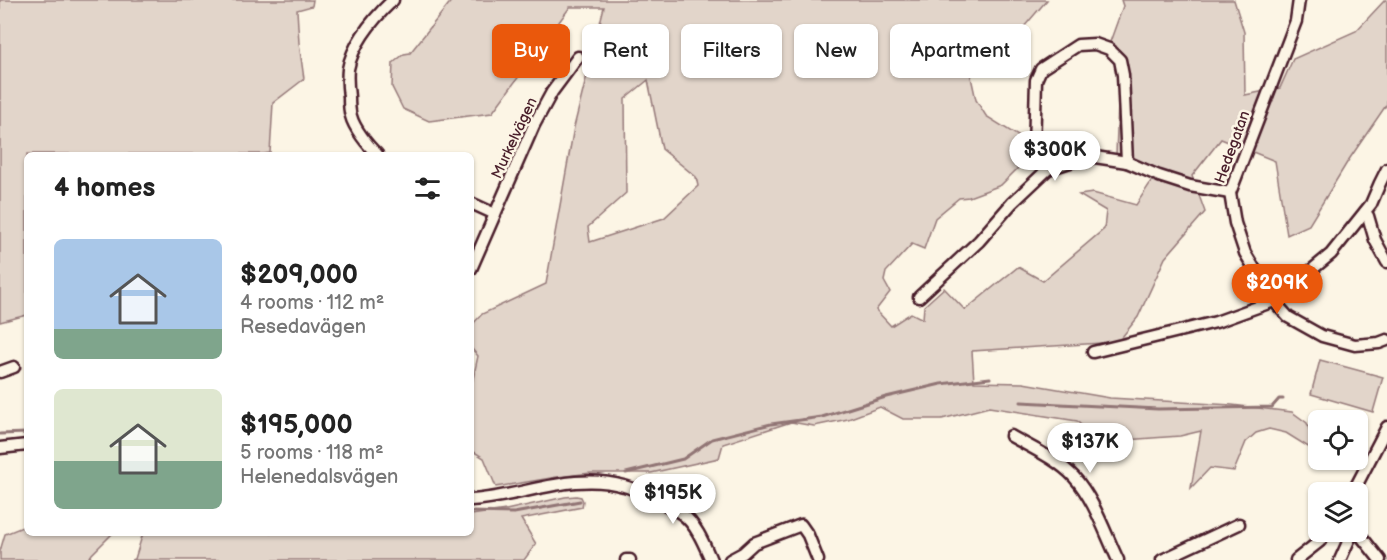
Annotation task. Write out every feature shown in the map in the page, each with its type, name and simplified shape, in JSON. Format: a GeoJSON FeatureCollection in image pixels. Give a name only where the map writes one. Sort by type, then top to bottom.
{"type":"FeatureCollection","features":[{"type":"Feature","properties":{"kind":"street"},"geometry":{"type":"LineString","coordinates":[[375,152],[368,146],[351,117],[348,69],[364,32],[393,0]]}},
{"type":"Feature","properties":{"kind":"street","name":"Hedegatan"},"geometry":{"type":"LineString","coordinates":[[1299,0],[1296,21],[1230,194],[1234,223],[1245,253],[1274,301],[1288,317],[1322,336],[1355,345],[1387,340]]}},
{"type":"Feature","properties":{"kind":"street"},"geometry":{"type":"LineString","coordinates":[[1048,168],[1034,149],[1036,80],[1041,69],[1078,45],[1095,44],[1109,49],[1120,60],[1123,75],[1127,162]]}},
{"type":"Feature","properties":{"kind":"street","name":"Murkelvägen"},"geometry":{"type":"LineString","coordinates":[[474,263],[534,125],[552,92],[578,57]]}},
{"type":"Feature","properties":{"kind":"street"},"geometry":{"type":"LineString","coordinates":[[919,297],[979,241],[1012,203],[1048,168],[1095,157],[1127,162],[1190,186],[1230,194]]}},
{"type":"Feature","properties":{"kind":"street"},"geometry":{"type":"LineString","coordinates":[[1094,351],[1216,322],[1274,301],[1331,254],[1371,204],[1387,169]]}},
{"type":"Feature","properties":{"kind":"street"},"geometry":{"type":"LineString","coordinates":[[474,204],[495,213]]}},
{"type":"Feature","properties":{"kind":"street"},"geometry":{"type":"LineString","coordinates":[[1365,212],[1370,219],[1375,240],[1387,262]]}},
{"type":"Feature","properties":{"kind":"street"},"geometry":{"type":"LineString","coordinates":[[0,372],[14,368]]}},
{"type":"Feature","properties":{"kind":"street"},"geometry":{"type":"LineString","coordinates":[[1358,482],[1386,429]]}},
{"type":"Feature","properties":{"kind":"street"},"geometry":{"type":"LineString","coordinates":[[1011,436],[1054,460],[1073,476],[1087,495],[1118,560]]}},
{"type":"Feature","properties":{"kind":"street"},"geometry":{"type":"LineString","coordinates":[[0,448],[24,445]]}},
{"type":"Feature","properties":{"kind":"street"},"geometry":{"type":"LineString","coordinates":[[474,500],[512,495],[572,481],[601,481],[626,486],[683,515],[691,522],[711,560]]}},
{"type":"Feature","properties":{"kind":"street"},"geometry":{"type":"LineString","coordinates":[[1162,560],[1239,524]]}},
{"type":"Feature","properties":{"kind":"street"},"geometry":{"type":"LineString","coordinates":[[730,560],[754,543],[801,525],[808,535],[818,560]]}},
{"type":"Feature","properties":{"kind":"street"},"geometry":{"type":"LineString","coordinates":[[1296,560],[1319,542]]}},
{"type":"Feature","properties":{"kind":"street"},"geometry":{"type":"LineString","coordinates":[[1340,560],[1349,542]]}},
{"type":"Feature","properties":{"kind":"street"},"geometry":{"type":"LineString","coordinates":[[1364,542],[1380,560]]}},
{"type":"Feature","properties":{"kind":"shaded area"},"geometry":{"type":"Polygon","coordinates":[[[0,0],[313,0],[312,6],[297,10],[304,79],[273,103],[270,152],[24,152],[24,316],[0,322],[0,0]]]}},
{"type":"Feature","properties":{"kind":"shaded area"},"geometry":{"type":"Polygon","coordinates":[[[452,0],[1047,0],[1026,24],[890,24],[890,78],[971,78],[976,100],[986,116],[1031,144],[1024,162],[1001,185],[969,197],[959,198],[935,218],[924,249],[912,244],[886,272],[884,281],[890,292],[876,310],[891,326],[911,313],[923,319],[924,306],[944,288],[965,310],[1018,267],[1043,281],[1104,229],[1106,211],[1079,195],[1093,193],[1136,205],[1153,179],[1125,169],[1116,154],[1119,79],[1116,46],[1110,42],[1123,6],[1121,0],[1234,0],[1244,32],[1245,95],[1280,88],[1293,59],[1356,31],[1387,0],[1387,104],[1348,161],[1309,225],[1287,235],[1275,161],[1221,139],[1192,176],[1205,212],[1165,258],[1138,317],[1118,342],[972,351],[974,382],[1023,383],[1110,398],[1232,405],[1292,412],[1307,423],[1308,447],[1286,433],[1269,429],[1256,433],[1246,442],[1234,471],[1210,468],[1191,488],[1201,431],[1180,436],[1097,442],[1077,421],[989,407],[942,419],[903,419],[880,407],[848,419],[814,426],[791,422],[723,444],[719,458],[651,473],[591,473],[496,487],[484,458],[474,452],[474,374],[478,356],[474,351],[474,323],[482,314],[546,284],[574,127],[586,78],[669,78],[669,24],[600,24],[604,7],[570,7],[557,24],[492,24],[492,78],[518,78],[492,113],[429,121],[403,109],[392,87],[393,63],[404,54],[410,53],[452,0]],[[648,80],[625,99],[626,193],[588,227],[590,242],[664,218],[698,186],[696,177],[662,149],[648,80]]]}},
{"type":"Feature","properties":{"kind":"shaded area"},"geometry":{"type":"Polygon","coordinates":[[[1320,360],[1383,377],[1373,412],[1311,394],[1320,360]]]}},
{"type":"Feature","properties":{"kind":"shaded area"},"geometry":{"type":"Polygon","coordinates":[[[565,497],[581,497],[582,507],[521,519],[536,544],[524,560],[132,560],[135,559],[142,536],[474,536],[474,515],[565,497]]]}},
{"type":"Feature","properties":{"kind":"shaded area"},"geometry":{"type":"Polygon","coordinates":[[[24,526],[24,536],[110,536],[88,560],[0,560],[5,534],[24,526]]]}},
{"type":"Feature","properties":{"kind":"waterway"},"geometry":{"type":"LineString","coordinates":[[626,473],[683,459],[712,439],[771,424],[822,417],[886,397],[941,384],[990,378]]}},
{"type":"Feature","properties":{"kind":"waterway"},"geometry":{"type":"LineString","coordinates":[[1021,402],[1158,409],[1272,407],[1279,399],[1283,399]]}},
{"type":"Feature","properties":{"kind":"waterway"},"geometry":{"type":"LineString","coordinates":[[0,434],[24,433]]}},
{"type":"Feature","properties":{"kind":"waterway"},"geometry":{"type":"LineString","coordinates":[[474,512],[514,513],[580,501]]}}]}
